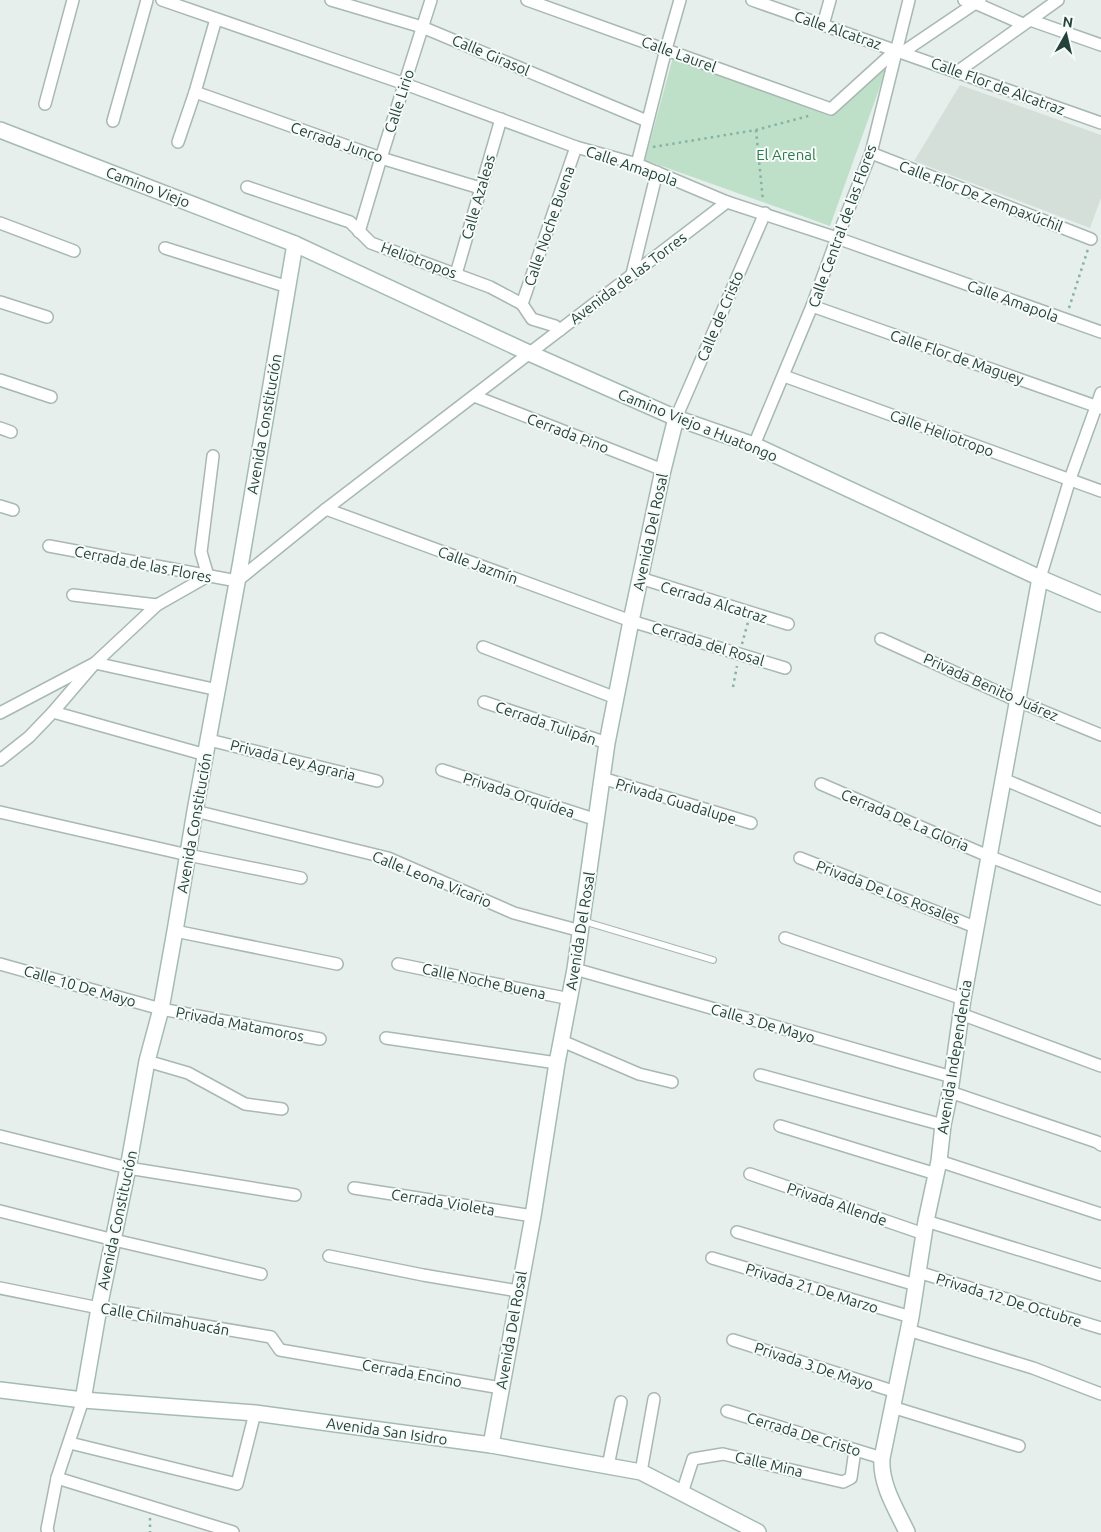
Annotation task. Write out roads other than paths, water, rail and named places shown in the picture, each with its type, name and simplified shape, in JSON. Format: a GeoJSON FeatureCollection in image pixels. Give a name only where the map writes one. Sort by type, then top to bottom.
{"type":"FeatureCollection","features":[{"type":"Feature","properties":{"kind":"main road","name":"Camino Viejo"},"geometry":{"type":"LineString","coordinates":[[0,130],[295,244]]}},
{"type":"Feature","properties":{"kind":"main road","name":"Avenida Constitución"},"geometry":{"type":"LineString","coordinates":[[83,1400],[147,1061],[176,930],[195,811],[218,690],[295,244]]}},
{"type":"Feature","properties":{"kind":"main road","name":"Camino Viejo a Huatongo"},"geometry":{"type":"LineString","coordinates":[[295,244],[529,354],[676,418],[754,445],[1040,578],[1101,604]]}},
{"type":"Feature","properties":{"kind":"main road","name":"Avenida Del Rosal"},"geometry":{"type":"LineString","coordinates":[[491,1445],[533,1216],[557,1063],[575,969],[607,743],[640,578],[676,418]]}},
{"type":"Feature","properties":{"kind":"main road","name":"Avenida Independencia"},"geometry":{"type":"LineString","coordinates":[[908,1532],[884,1483],[882,1458],[910,1324],[925,1227],[938,1167],[962,999],[1040,578]]}},
{"type":"Feature","properties":{"kind":"main road","name":"Avenida San Isidro"},"geometry":{"type":"LineString","coordinates":[[0,1390],[83,1400],[255,1413],[491,1445],[641,1472],[758,1532]]}},
{"type":"Feature","properties":{"kind":"street"},"geometry":{"type":"LineString","coordinates":[[46,104],[73,0]]}},
{"type":"Feature","properties":{"kind":"street"},"geometry":{"type":"LineString","coordinates":[[113,122],[147,0]]}},
{"type":"Feature","properties":{"kind":"street","name":"Calle Amapola"},"geometry":{"type":"LineString","coordinates":[[162,0],[186,4],[216,19],[405,84],[576,147],[637,164],[727,202],[837,238],[1101,332]]}},
{"type":"Feature","properties":{"kind":"street","name":"Calle Girasol"},"geometry":{"type":"LineString","coordinates":[[331,0],[422,26],[647,121]]}},
{"type":"Feature","properties":{"kind":"street","name":"Calle Lirio"},"geometry":{"type":"LineString","coordinates":[[359,232],[380,158],[431,0]]}},
{"type":"Feature","properties":{"kind":"street","name":"Calle Laurel"},"geometry":{"type":"LineString","coordinates":[[527,0],[831,109],[899,51]]}},
{"type":"Feature","properties":{"kind":"street"},"geometry":{"type":"LineString","coordinates":[[637,164],[639,149],[680,0]]}},
{"type":"Feature","properties":{"kind":"street","name":"Calle Alcatraz"},"geometry":{"type":"LineString","coordinates":[[754,0],[899,51]]}},
{"type":"Feature","properties":{"kind":"street"},"geometry":{"type":"LineString","coordinates":[[823,25],[830,0]]}},
{"type":"Feature","properties":{"kind":"street","name":"Calle Central de las Flores"},"geometry":{"type":"LineString","coordinates":[[754,445],[812,306],[870,153],[899,51],[909,0]]}},
{"type":"Feature","properties":{"kind":"street"},"geometry":{"type":"LineString","coordinates":[[957,72],[1058,0]]}},
{"type":"Feature","properties":{"kind":"street"},"geometry":{"type":"LineString","coordinates":[[899,51],[973,1],[1027,22],[1101,45]]}},
{"type":"Feature","properties":{"kind":"street"},"geometry":{"type":"LineString","coordinates":[[178,142],[216,19]]}},
{"type":"Feature","properties":{"kind":"street","name":"Calle Flor de Alcatraz"},"geometry":{"type":"LineString","coordinates":[[899,51],[1101,123]]}},
{"type":"Feature","properties":{"kind":"street","name":"Cerrada Junco"},"geometry":{"type":"LineString","coordinates":[[195,92],[380,158],[480,188]]}},
{"type":"Feature","properties":{"kind":"street","name":"Calle Azaleas"},"geometry":{"type":"LineString","coordinates":[[456,274],[501,120]]}},
{"type":"Feature","properties":{"kind":"street","name":"Calle Noche Buena"},"geometry":{"type":"LineString","coordinates":[[522,304],[576,147]]}},
{"type":"Feature","properties":{"kind":"street","name":"Calle Flor De Zempaxúchil"},"geometry":{"type":"LineString","coordinates":[[870,153],[1091,239]]}},
{"type":"Feature","properties":{"kind":"street"},"geometry":{"type":"LineString","coordinates":[[632,274],[657,172]]}},
{"type":"Feature","properties":{"kind":"street","name":"Heliotropos"},"geometry":{"type":"LineString","coordinates":[[247,187],[350,222],[371,243],[490,287],[522,304],[532,318],[555,326],[560,330]]}},
{"type":"Feature","properties":{"kind":"street","name":"Avenida de las Torres"},"geometry":{"type":"LineString","coordinates":[[237,581],[326,509],[727,202]]}},
{"type":"Feature","properties":{"kind":"street","name":"Calle de Cristo"},"geometry":{"type":"LineString","coordinates":[[676,418],[765,213]]}},
{"type":"Feature","properties":{"kind":"street"},"geometry":{"type":"LineString","coordinates":[[0,223],[74,251]]}},
{"type":"Feature","properties":{"kind":"street"},"geometry":{"type":"LineString","coordinates":[[165,248],[288,287]]}},
{"type":"Feature","properties":{"kind":"street"},"geometry":{"type":"LineString","coordinates":[[0,302],[46,318]]}},
{"type":"Feature","properties":{"kind":"street","name":"Calle Flor de Maguey"},"geometry":{"type":"LineString","coordinates":[[812,306],[1099,407]]}},
{"type":"Feature","properties":{"kind":"street","name":"Calle Heliotropo"},"geometry":{"type":"LineString","coordinates":[[784,376],[1101,491]]}},
{"type":"Feature","properties":{"kind":"street"},"geometry":{"type":"LineString","coordinates":[[0,380],[51,397]]}},
{"type":"Feature","properties":{"kind":"street"},"geometry":{"type":"LineString","coordinates":[[1040,578],[1070,479],[1099,407],[1101,393]]}},
{"type":"Feature","properties":{"kind":"street","name":"Cerrada Pino"},"geometry":{"type":"LineString","coordinates":[[474,396],[663,470]]}},
{"type":"Feature","properties":{"kind":"street"},"geometry":{"type":"LineString","coordinates":[[0,760],[28,737],[95,663],[157,605],[208,576],[201,552],[213,456]]}},
{"type":"Feature","properties":{"kind":"street"},"geometry":{"type":"LineString","coordinates":[[0,506],[13,510]]}},
{"type":"Feature","properties":{"kind":"street","name":"Calle Jazmín"},"geometry":{"type":"LineString","coordinates":[[326,509],[631,621]]}},
{"type":"Feature","properties":{"kind":"street","name":"Cerrada de las Flores"},"geometry":{"type":"LineString","coordinates":[[49,546],[237,581]]}},
{"type":"Feature","properties":{"kind":"street","name":"Cerrada Alcatraz"},"geometry":{"type":"LineString","coordinates":[[640,578],[788,624]]}},
{"type":"Feature","properties":{"kind":"street"},"geometry":{"type":"LineString","coordinates":[[73,595],[157,605]]}},
{"type":"Feature","properties":{"kind":"street","name":"Cerrada del Rosal"},"geometry":{"type":"LineString","coordinates":[[631,621],[785,668]]}},
{"type":"Feature","properties":{"kind":"street","name":"Privada Benito Juárez"},"geometry":{"type":"LineString","coordinates":[[881,639],[1018,701],[1101,734]]}},
{"type":"Feature","properties":{"kind":"street"},"geometry":{"type":"LineString","coordinates":[[483,646],[616,698]]}},
{"type":"Feature","properties":{"kind":"street"},"geometry":{"type":"LineString","coordinates":[[0,713],[95,663],[218,690]]}},
{"type":"Feature","properties":{"kind":"street","name":"Cerrada Tulipán"},"geometry":{"type":"LineString","coordinates":[[484,702],[607,743]]}},
{"type":"Feature","properties":{"kind":"street","name":"Privada Ley Agraria"},"geometry":{"type":"LineString","coordinates":[[52,712],[207,747],[377,781]]}},
{"type":"Feature","properties":{"kind":"street","name":"Privada Orquídea"},"geometry":{"type":"LineString","coordinates":[[442,770],[597,820]]}},
{"type":"Feature","properties":{"kind":"street","name":"Privada Guadalupe"},"geometry":{"type":"LineString","coordinates":[[602,778],[750,823]]}},
{"type":"Feature","properties":{"kind":"street"},"geometry":{"type":"LineString","coordinates":[[1003,779],[1101,820]]}},
{"type":"Feature","properties":{"kind":"street","name":"Cerrada De La Gloria"},"geometry":{"type":"LineString","coordinates":[[821,784],[988,856],[1101,899]]}},
{"type":"Feature","properties":{"kind":"street","name":"Calle Leona Vicario"},"geometry":{"type":"LineString","coordinates":[[195,811],[388,858],[514,913],[582,926]]}},
{"type":"Feature","properties":{"kind":"street"},"geometry":{"type":"LineString","coordinates":[[0,812],[188,855],[301,878]]}},
{"type":"Feature","properties":{"kind":"street","name":"Privada De Los Rosales"},"geometry":{"type":"LineString","coordinates":[[800,858],[975,926]]}},
{"type":"Feature","properties":{"kind":"street"},"geometry":{"type":"LineString","coordinates":[[176,930],[337,964]]}},
{"type":"Feature","properties":{"kind":"street"},"geometry":{"type":"LineString","coordinates":[[785,938],[962,999]]}},
{"type":"Feature","properties":{"kind":"street","name":"Calle 10 De Mayo"},"geometry":{"type":"LineString","coordinates":[[0,964],[160,1009]]}},
{"type":"Feature","properties":{"kind":"street","name":"Calle Noche Buena"},"geometry":{"type":"LineString","coordinates":[[398,964],[570,999]]}},
{"type":"Feature","properties":{"kind":"street","name":"Calle 3 De Mayo"},"geometry":{"type":"LineString","coordinates":[[575,969],[951,1084],[1101,1145]]}},
{"type":"Feature","properties":{"kind":"street","name":"Privada Matamoros"},"geometry":{"type":"LineString","coordinates":[[160,1009],[320,1039]]}},
{"type":"Feature","properties":{"kind":"street"},"geometry":{"type":"LineString","coordinates":[[961,1014],[1101,1066]]}},
{"type":"Feature","properties":{"kind":"street"},"geometry":{"type":"LineString","coordinates":[[386,1038],[557,1063]]}},
{"type":"Feature","properties":{"kind":"street"},"geometry":{"type":"LineString","coordinates":[[562,1041],[639,1074],[672,1082]]}},
{"type":"Feature","properties":{"kind":"street"},"geometry":{"type":"LineString","coordinates":[[147,1061],[188,1073],[245,1104],[282,1109]]}},
{"type":"Feature","properties":{"kind":"street"},"geometry":{"type":"LineString","coordinates":[[760,1075],[944,1125]]}},
{"type":"Feature","properties":{"kind":"street"},"geometry":{"type":"LineString","coordinates":[[780,1126],[938,1167],[1101,1214]]}},
{"type":"Feature","properties":{"kind":"street"},"geometry":{"type":"LineString","coordinates":[[0,1136],[128,1168],[295,1195]]}},
{"type":"Feature","properties":{"kind":"street","name":"Privada Allende"},"geometry":{"type":"LineString","coordinates":[[750,1174],[925,1227],[1101,1274]]}},
{"type":"Feature","properties":{"kind":"street","name":"Cerrada Violeta"},"geometry":{"type":"LineString","coordinates":[[354,1188],[533,1216]]}},
{"type":"Feature","properties":{"kind":"street"},"geometry":{"type":"LineString","coordinates":[[0,1211],[261,1274]]}},
{"type":"Feature","properties":{"kind":"street","name":"Privada 12 De Octubre"},"geometry":{"type":"LineString","coordinates":[[737,1232],[1101,1328]]}},
{"type":"Feature","properties":{"kind":"street"},"geometry":{"type":"LineString","coordinates":[[329,1256],[518,1291]]}},
{"type":"Feature","properties":{"kind":"street","name":"Privada 21 De Marzo"},"geometry":{"type":"LineString","coordinates":[[712,1258],[910,1324],[1101,1394]]}},
{"type":"Feature","properties":{"kind":"street","name":"Calle Chilmahuacán"},"geometry":{"type":"LineString","coordinates":[[0,1288],[99,1308],[271,1338],[280,1350],[324,1358]]}},
{"type":"Feature","properties":{"kind":"street","name":"Privada 3 De Mayo"},"geometry":{"type":"LineString","coordinates":[[733,1340],[896,1392]]}},
{"type":"Feature","properties":{"kind":"street","name":"Cerrada Encino"},"geometry":{"type":"LineString","coordinates":[[324,1358],[501,1388]]}},
{"type":"Feature","properties":{"kind":"street"},"geometry":{"type":"LineString","coordinates":[[641,1472],[654,1398]]}},
{"type":"Feature","properties":{"kind":"street"},"geometry":{"type":"LineString","coordinates":[[48,1532],[57,1478],[83,1400]]}},
{"type":"Feature","properties":{"kind":"street"},"geometry":{"type":"LineString","coordinates":[[608,1466],[621,1402]]}},
{"type":"Feature","properties":{"kind":"street"},"geometry":{"type":"LineString","coordinates":[[892,1408],[1018,1446]]}},
{"type":"Feature","properties":{"kind":"street","name":"Cerrada De Cristo"},"geometry":{"type":"LineString","coordinates":[[727,1411],[882,1458]]}},
{"type":"Feature","properties":{"kind":"street"},"geometry":{"type":"LineString","coordinates":[[70,1443],[237,1484],[255,1413]]}},
{"type":"Feature","properties":{"kind":"street","name":"Calle Mina"},"geometry":{"type":"LineString","coordinates":[[682,1493],[693,1460],[723,1454],[843,1482],[851,1478],[855,1450]]}},
{"type":"Feature","properties":{"kind":"street"},"geometry":{"type":"LineString","coordinates":[[57,1478],[233,1532]]}},
{"type":"Feature","properties":{"kind":"lane"},"geometry":{"type":"LineString","coordinates":[[582,926],[714,960]]}},
{"type":"Feature","properties":{"kind":"park label","name":"El Arenal"},"geometry":{"type":"Point","coordinates":[786,154]}}]}
